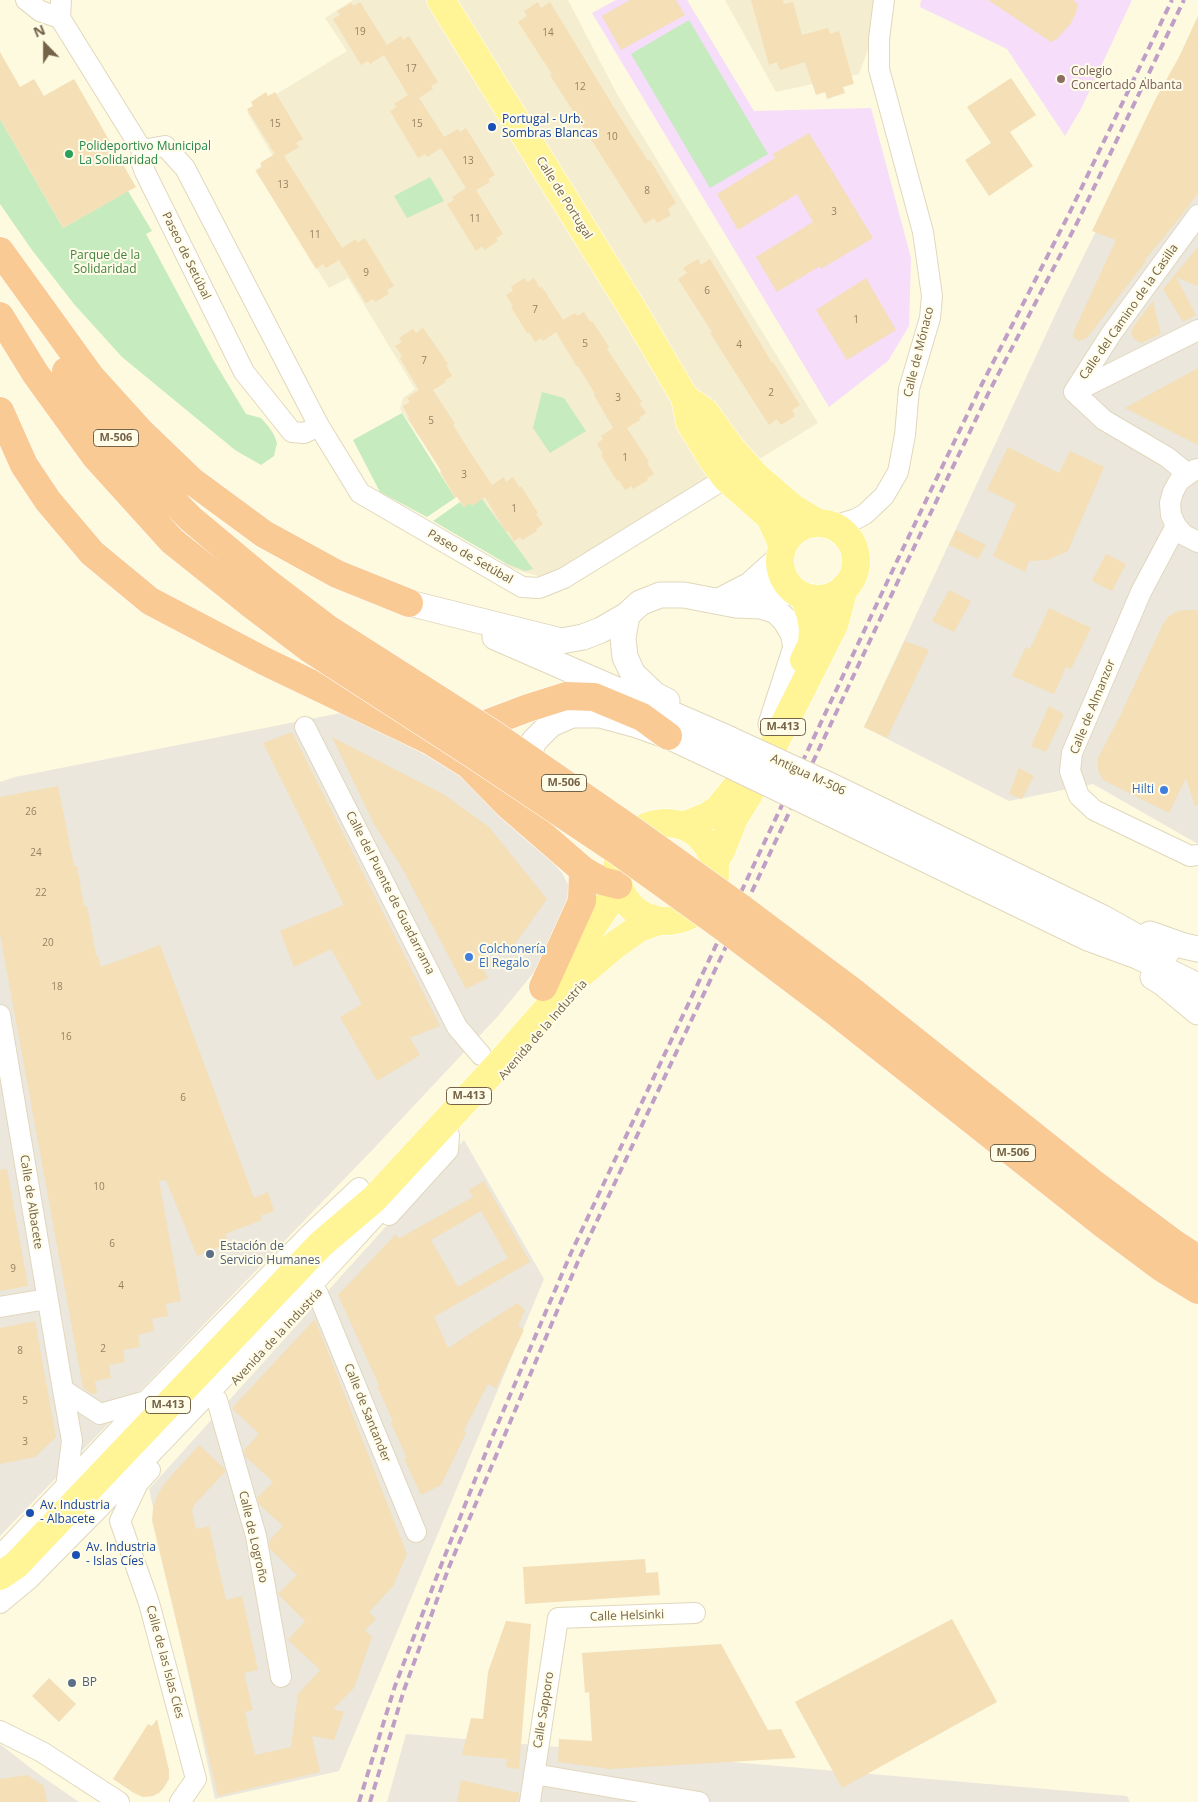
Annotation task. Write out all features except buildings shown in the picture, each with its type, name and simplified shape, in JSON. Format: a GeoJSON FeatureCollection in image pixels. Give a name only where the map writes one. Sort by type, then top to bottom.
{"type":"FeatureCollection","features":[{"type":"Feature","properties":{"kind":"highway"},"geometry":{"type":"LineString","coordinates":[[0,251],[91,377],[139,430],[192,481],[264,534],[337,574],[409,603]]}},
{"type":"Feature","properties":{"kind":"highway","name":"M-506"},"geometry":{"type":"LineString","coordinates":[[0,260],[36,325],[92,409],[138,464],[310,649],[613,848],[727,930],[833,1010],[1103,1224],[1162,1268],[1198,1290]]}},
{"type":"Feature","properties":{"kind":"highway","name":"M-506"},"geometry":{"type":"LineString","coordinates":[[0,316],[35,373],[95,456],[172,541],[260,595],[328,628],[493,734],[632,830],[852,990],[1093,1183],[1198,1259]]}},
{"type":"Feature","properties":{"kind":"highway"},"geometry":{"type":"LineString","coordinates":[[0,411],[24,465],[48,501],[92,553],[150,601],[264,660],[429,740],[469,766],[508,805],[583,870],[602,881],[618,886]]}},
{"type":"Feature","properties":{"kind":"highway"},"geometry":{"type":"LineString","coordinates":[[429,740],[450,737],[472,730],[528,708],[566,696],[594,697],[642,717],[668,736]]}},
{"type":"Feature","properties":{"kind":"highway"},"geometry":{"type":"LineString","coordinates":[[543,987],[582,901],[583,870]]}},
{"type":"Feature","properties":{"kind":"main road","name":"Calle de Portugal"},"geometry":{"type":"LineString","coordinates":[[441,0],[630,305],[685,398],[690,423],[726,478],[770,517],[781,552]]}},
{"type":"Feature","properties":{"kind":"main road","name":"Calle de Portugal"},"geometry":{"type":"LineString","coordinates":[[685,398],[705,412],[730,447],[756,476],[793,508],[826,524]]}},
{"type":"Feature","properties":{"kind":"main road"},"geometry":{"type":"LineString","coordinates":[[781,552],[789,536],[797,529],[808,524],[826,524]]}},
{"type":"Feature","properties":{"kind":"main road","name":"M-413"},"geometry":{"type":"LineString","coordinates":[[0,1596],[5,1566],[321,1244],[374,1199],[499,1064],[570,983],[615,945],[639,928],[659,921],[676,920],[700,908],[710,894],[715,877],[714,863],[721,851],[734,818],[749,794],[834,625],[844,588],[854,573],[855,554],[848,537],[826,524]]}},
{"type":"Feature","properties":{"kind":"main road","name":"M-413"},"geometry":{"type":"LineString","coordinates":[[633,835],[648,826],[666,823],[683,826],[708,816],[718,809],[737,787],[800,672],[812,644],[812,622],[799,594],[783,577],[780,568],[781,552]]}},
{"type":"Feature","properties":{"kind":"main road"},"geometry":{"type":"LineString","coordinates":[[799,594],[814,599],[825,598],[836,595],[844,588]]}},
{"type":"Feature","properties":{"kind":"main road"},"geometry":{"type":"LineString","coordinates":[[683,826],[699,835],[708,847],[714,863]]}},
{"type":"Feature","properties":{"kind":"main road"},"geometry":{"type":"LineString","coordinates":[[633,835],[623,848],[617,864],[618,886],[622,895],[634,909],[648,918],[659,921]]}},
{"type":"Feature","properties":{"kind":"main road","name":"M-413"},"geometry":{"type":"LineString","coordinates":[[321,1244],[359,1188],[482,1055],[583,941],[618,886]]}},
{"type":"Feature","properties":{"kind":"street","name":"Paseo de Setúbal"},"geometry":{"type":"LineString","coordinates":[[26,0],[40,11],[61,9],[142,150],[140,160],[144,172],[244,372],[269,406],[292,432],[304,433],[319,426]]}},
{"type":"Feature","properties":{"kind":"street","name":"Calle de Mónaco"},"geometry":{"type":"LineString","coordinates":[[826,524],[856,520],[865,514],[884,496],[898,472],[906,435],[909,389],[930,318],[932,296],[922,232],[879,69],[879,39],[884,0]]}},
{"type":"Feature","properties":{"kind":"street","name":"Paseo de Setúbal"},"geometry":{"type":"LineString","coordinates":[[142,150],[165,146],[185,168],[319,426],[360,493],[522,587],[539,588],[564,578],[726,478],[740,475],[756,476]]}},
{"type":"Feature","properties":{"kind":"street","name":"Calle del Camino de la Casilla"},"geometry":{"type":"LineString","coordinates":[[1193,472],[1104,420],[1074,392],[1110,334],[1198,215]]}},
{"type":"Feature","properties":{"kind":"street"},"geometry":{"type":"LineString","coordinates":[[1074,392],[1198,330]]}},
{"type":"Feature","properties":{"kind":"street"},"geometry":{"type":"LineString","coordinates":[[1193,472],[1179,482],[1173,492],[1170,503],[1171,515],[1176,526],[1184,535],[1198,542]]}},
{"type":"Feature","properties":{"kind":"street","name":"Calle de Almanzor"},"geometry":{"type":"LineString","coordinates":[[1176,526],[1141,592],[1072,753],[1070,772],[1079,796],[1094,810],[1190,856],[1198,855]]}},
{"type":"Feature","properties":{"kind":"street"},"geometry":{"type":"LineString","coordinates":[[728,603],[750,585],[781,552]]}},
{"type":"Feature","properties":{"kind":"street"},"geometry":{"type":"LineString","coordinates":[[728,603],[764,594],[799,594]]}},
{"type":"Feature","properties":{"kind":"street"},"geometry":{"type":"LineString","coordinates":[[409,603],[561,640],[583,637],[601,630],[627,615],[640,603],[660,595],[684,595],[728,603],[760,606],[776,612],[785,620],[792,633],[796,647],[771,724]]}},
{"type":"Feature","properties":{"kind":"street","name":"Antigua M-506"},"geometry":{"type":"LineString","coordinates":[[409,603],[507,642],[722,748],[817,806],[1088,938],[1137,956],[1198,986]]}},
{"type":"Feature","properties":{"kind":"street"},"geometry":{"type":"LineString","coordinates":[[627,615],[623,638],[625,657],[633,674],[655,695],[685,710],[722,748]]}},
{"type":"Feature","properties":{"kind":"street"},"geometry":{"type":"LineString","coordinates":[[633,835],[612,841],[589,844],[567,834],[541,807],[529,784],[526,761],[534,741],[551,724],[572,715],[600,715],[668,736],[722,748]]}},
{"type":"Feature","properties":{"kind":"street","name":"Calle del Puente de Guadarrama"},"geometry":{"type":"LineString","coordinates":[[306,727],[457,1027],[482,1055]]}},
{"type":"Feature","properties":{"kind":"street","name":"Antigua M-506"},"geometry":{"type":"LineString","coordinates":[[722,748],[827,784],[1103,918],[1198,968]]}},
{"type":"Feature","properties":{"kind":"street"},"geometry":{"type":"LineString","coordinates":[[1103,918],[1198,949]]}},
{"type":"Feature","properties":{"kind":"street"},"geometry":{"type":"LineString","coordinates":[[1088,938],[1164,984],[1198,1012]]}},
{"type":"Feature","properties":{"kind":"street","name":"Avenida de la Industria"},"geometry":{"type":"LineString","coordinates":[[0,1603],[29,1579],[100,1507],[312,1285],[533,1044],[615,945]]}},
{"type":"Feature","properties":{"kind":"street","name":"Calle de Albacete"},"geometry":{"type":"LineString","coordinates":[[0,1015],[72,1441],[66,1487]]}},
{"type":"Feature","properties":{"kind":"street","name":"Avenida de la Industria"},"geometry":{"type":"LineString","coordinates":[[120,1521],[138,1483],[318,1294],[448,1150],[449,1135]]}},
{"type":"Feature","properties":{"kind":"street"},"geometry":{"type":"LineString","coordinates":[[5,1566],[66,1487],[146,1401],[303,1241],[359,1188]]}},
{"type":"Feature","properties":{"kind":"street","name":"Calle de Santander"},"geometry":{"type":"LineString","coordinates":[[318,1294],[416,1532]]}},
{"type":"Feature","properties":{"kind":"street"},"geometry":{"type":"LineString","coordinates":[[0,1307],[47,1299]]}},
{"type":"Feature","properties":{"kind":"street"},"geometry":{"type":"LineString","coordinates":[[63,1390],[100,1414],[146,1401]]}},
{"type":"Feature","properties":{"kind":"street","name":"Calle de Logroño"},"geometry":{"type":"LineString","coordinates":[[217,1400],[256,1536],[281,1677]]}},
{"type":"Feature","properties":{"kind":"street"},"geometry":{"type":"LineString","coordinates":[[100,1507],[120,1521]]}},
{"type":"Feature","properties":{"kind":"street","name":"Calle de las Islas Cíes"},"geometry":{"type":"LineString","coordinates":[[120,1521],[150,1603],[196,1779],[180,1802]]}},
{"type":"Feature","properties":{"kind":"street","name":"Calle Helsinki"},"geometry":{"type":"LineString","coordinates":[[558,1618],[695,1613]]}},
{"type":"Feature","properties":{"kind":"street","name":"Calle Sapporo"},"geometry":{"type":"LineString","coordinates":[[530,1802],[558,1618]]}},
{"type":"Feature","properties":{"kind":"street"},"geometry":{"type":"LineString","coordinates":[[0,1731],[42,1752],[119,1802]]}},
{"type":"Feature","properties":{"kind":"street"},"geometry":{"type":"LineString","coordinates":[[534,1774],[699,1802]]}},
{"type":"Feature","properties":{"kind":"shaded area"},"geometry":{"type":"Polygon","coordinates":[[[353,0],[568,0],[618,96],[818,423],[559,582],[507,567],[400,409],[403,398],[415,389],[348,278],[329,288],[255,170],[274,158],[247,112],[347,51],[325,18],[353,0]]]}},
{"type":"Feature","properties":{"kind":"shaded area"},"geometry":{"type":"Polygon","coordinates":[[[616,0],[687,0],[754,111],[871,108],[911,258],[909,326],[888,361],[829,407],[592,13],[616,0]]]}},
{"type":"Feature","properties":{"kind":"shaded area"},"geometry":{"type":"Polygon","coordinates":[[[725,0],[886,0],[859,74],[776,92],[725,0]]]}},
{"type":"Feature","properties":{"kind":"shaded area","name":"Colegio Concertado Albanta"},"geometry":{"type":"Polygon","coordinates":[[[921,0],[1132,0],[1081,109],[1065,136],[1007,49],[920,7],[921,0]]]}},
{"type":"Feature","properties":{"kind":"shaded area"},"geometry":{"type":"Polygon","coordinates":[[[1198,24],[1198,844],[1093,784],[1009,801],[864,727],[1062,300],[1198,24]]]}},
{"type":"Feature","properties":{"kind":"shaded area"},"geometry":{"type":"Polygon","coordinates":[[[341,713],[448,766],[507,806],[562,873],[574,896],[540,965],[498,1016],[377,1145],[0,1536],[0,782],[15,777],[341,713]]]}},
{"type":"Feature","properties":{"kind":"shaded area"},"geometry":{"type":"Polygon","coordinates":[[[464,1140],[544,1279],[339,1771],[215,1799],[149,1489],[464,1140]]]}},
{"type":"Feature","properties":{"kind":"shaded area"},"geometry":{"type":"Polygon","coordinates":[[[406,1734],[1127,1796],[1130,1802],[387,1802],[406,1734]]]}},
{"type":"Feature","properties":{"kind":"shaded area"},"geometry":{"type":"Polygon","coordinates":[[[0,1744],[37,1773],[79,1802],[0,1802],[0,1744]]]}},
{"type":"Feature","properties":{"kind":"green space"},"geometry":{"type":"Polygon","coordinates":[[[689,20],[768,154],[710,188],[631,54],[689,20]]]}},
{"type":"Feature","properties":{"kind":"green space","name":"Parque de la Solidaridad"},"geometry":{"type":"Polygon","coordinates":[[[0,119],[63,228],[128,191],[152,231],[146,234],[214,361],[246,414],[261,418],[274,435],[277,443],[274,456],[261,465],[235,450],[122,357],[74,304],[32,250],[0,204],[0,119]]]}},
{"type":"Feature","properties":{"kind":"green space"},"geometry":{"type":"Polygon","coordinates":[[[430,177],[444,201],[407,218],[394,196],[430,177]]]}},
{"type":"Feature","properties":{"kind":"green space"},"geometry":{"type":"Polygon","coordinates":[[[542,392],[564,398],[586,431],[550,453],[533,428],[542,392]]]}},
{"type":"Feature","properties":{"kind":"green space"},"geometry":{"type":"Polygon","coordinates":[[[402,413],[455,498],[427,517],[380,492],[353,440],[402,413]]]}},
{"type":"Feature","properties":{"kind":"green space"},"geometry":{"type":"Polygon","coordinates":[[[482,499],[533,569],[525,571],[507,564],[433,521],[460,502],[464,507],[470,503],[472,506],[482,499]]]}},
{"type":"Feature","properties":{"kind":"railway"},"geometry":{"type":"LineString","coordinates":[[359,1802],[395,1686],[442,1563],[490,1442],[571,1253],[898,559],[981,386],[1068,216],[1172,0]]}},
{"type":"Feature","properties":{"kind":"railway"},"geometry":{"type":"LineString","coordinates":[[370,1802],[404,1690],[449,1567],[579,1259],[907,562],[990,390],[1077,223],[1184,0]]}},
{"type":"Feature","properties":{"kind":"place","name":"Colegio Concertado Albanta"},"geometry":{"type":"Point","coordinates":[1061,79]}},
{"type":"Feature","properties":{"kind":"place","name":"Portugal - Urb. Sombras Blancas"},"geometry":{"type":"Point","coordinates":[492,127]}},
{"type":"Feature","properties":{"kind":"place","name":"Polideportivo Municipal La Solidaridad"},"geometry":{"type":"Point","coordinates":[69,154]}},
{"type":"Feature","properties":{"kind":"place","name":"Hilti"},"geometry":{"type":"Point","coordinates":[1164,790]}},
{"type":"Feature","properties":{"kind":"place","name":"Colchonería El Regalo"},"geometry":{"type":"Point","coordinates":[469,957]}},
{"type":"Feature","properties":{"kind":"place","name":"Estación de Servicio Humanes"},"geometry":{"type":"Point","coordinates":[210,1254]}},
{"type":"Feature","properties":{"kind":"place","name":"Av. Industria - Albacete"},"geometry":{"type":"Point","coordinates":[30,1513]}},
{"type":"Feature","properties":{"kind":"place","name":"Av. Industria - Islas Cíes"},"geometry":{"type":"Point","coordinates":[76,1555]}},
{"type":"Feature","properties":{"kind":"place","name":"BP"},"geometry":{"type":"Point","coordinates":[72,1683]}}]}
